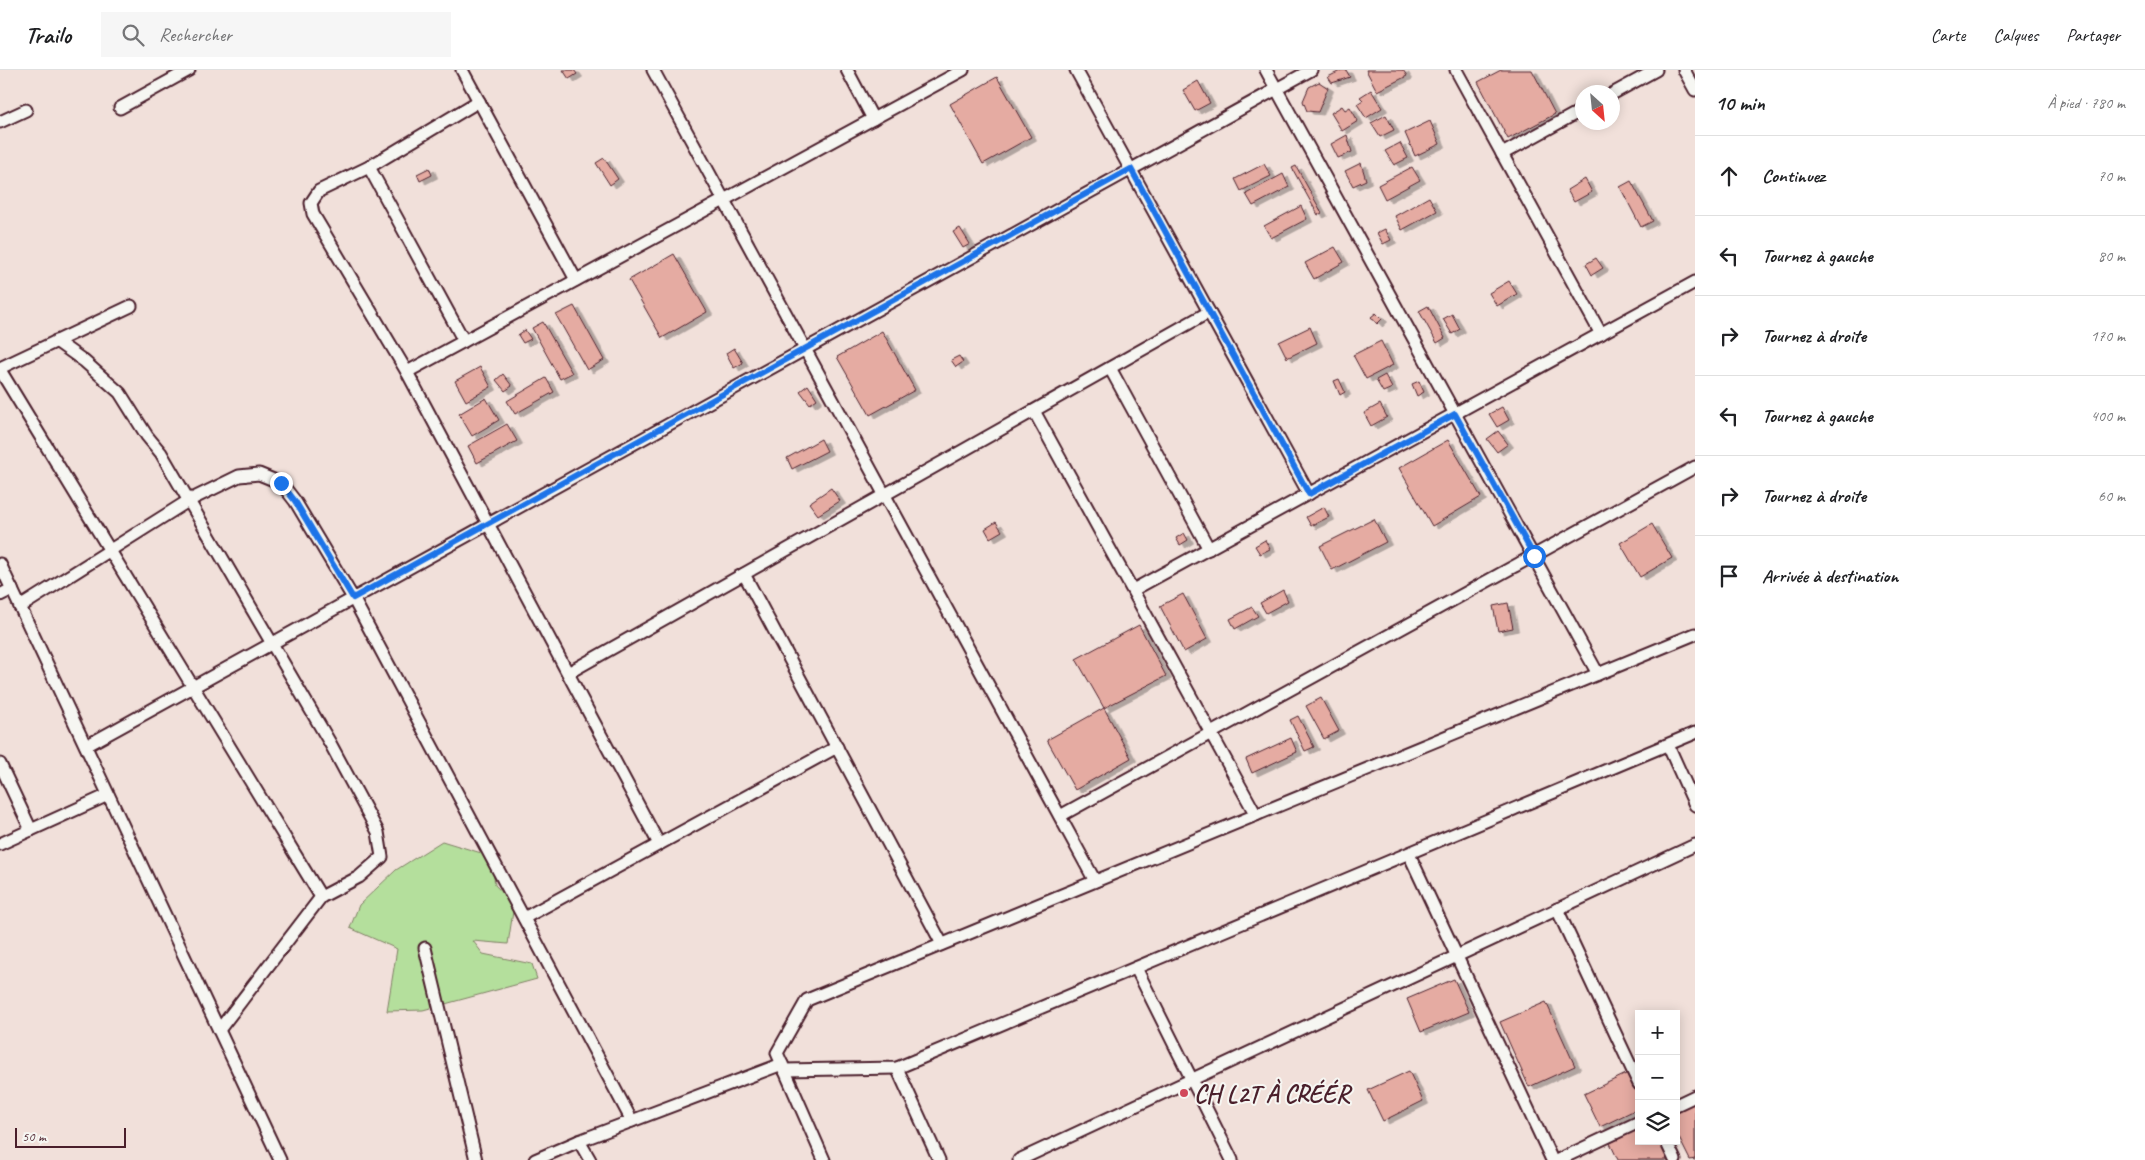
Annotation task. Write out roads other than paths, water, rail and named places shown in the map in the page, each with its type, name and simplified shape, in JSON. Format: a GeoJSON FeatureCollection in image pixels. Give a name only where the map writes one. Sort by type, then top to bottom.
{"type":"FeatureCollection","features":[{"type":"Feature","properties":{"kind":"street"},"geometry":{"type":"LineString","coordinates":[[120,108],[187,70]]}},
{"type":"Feature","properties":{"kind":"street"},"geometry":{"type":"LineString","coordinates":[[462,70],[576,280]]}},
{"type":"Feature","properties":{"kind":"street"},"geometry":{"type":"LineString","coordinates":[[653,70],[1096,881]]}},
{"type":"Feature","properties":{"kind":"street"},"geometry":{"type":"LineString","coordinates":[[847,70],[874,119]]}},
{"type":"Feature","properties":{"kind":"street"},"geometry":{"type":"LineString","coordinates":[[407,372],[963,70]]}},
{"type":"Feature","properties":{"kind":"street"},"geometry":{"type":"LineString","coordinates":[[1076,70],[1309,494]]}},
{"type":"Feature","properties":{"kind":"street"},"geometry":{"type":"LineString","coordinates":[[1266,70],[1598,674]]}},
{"type":"Feature","properties":{"kind":"street"},"geometry":{"type":"LineString","coordinates":[[86,746],[1311,70]]}},
{"type":"Feature","properties":{"kind":"street"},"geometry":{"type":"LineString","coordinates":[[1456,70],[1601,334]]}},
{"type":"Feature","properties":{"kind":"street"},"geometry":{"type":"LineString","coordinates":[[1620,90],[1656,70]]}},
{"type":"Feature","properties":{"kind":"street"},"geometry":{"type":"LineString","coordinates":[[1684,70],[1695,90]]}},
{"type":"Feature","properties":{"kind":"street"},"geometry":{"type":"LineString","coordinates":[[479,101],[369,167],[318,191],[311,203],[314,214],[407,372],[659,844]]}},
{"type":"Feature","properties":{"kind":"street"},"geometry":{"type":"LineString","coordinates":[[0,122],[26,110]]}},
{"type":"Feature","properties":{"kind":"street"},"geometry":{"type":"LineString","coordinates":[[1502,154],[1575,114]]}},
{"type":"Feature","properties":{"kind":"street"},"geometry":{"type":"LineString","coordinates":[[369,167],[464,341]]}},
{"type":"Feature","properties":{"kind":"street"},"geometry":{"type":"LineString","coordinates":[[1133,590],[1695,282]]}},
{"type":"Feature","properties":{"kind":"street"},"geometry":{"type":"LineString","coordinates":[[131,306],[0,369],[321,897]]}},
{"type":"Feature","properties":{"kind":"street"},"geometry":{"type":"LineString","coordinates":[[568,673],[1210,312]]}},
{"type":"Feature","properties":{"kind":"street"},"geometry":{"type":"LineString","coordinates":[[56,341],[84,361],[120,393],[147,436],[171,469],[188,502],[330,743],[378,832],[382,857],[359,877],[321,897],[219,1030]]}},
{"type":"Feature","properties":{"kind":"street"},"geometry":{"type":"LineString","coordinates":[[1110,368],[1209,549]]}},
{"type":"Feature","properties":{"kind":"street"},"geometry":{"type":"LineString","coordinates":[[1034,411],[1256,815]]}},
{"type":"Feature","properties":{"kind":"street"},"geometry":{"type":"LineString","coordinates":[[1060,816],[1695,467]]}},
{"type":"Feature","properties":{"kind":"street"},"geometry":{"type":"LineString","coordinates":[[20,607],[188,502],[239,476],[259,474],[281,483],[295,501],[353,598],[632,1121]]}},
{"type":"Feature","properties":{"kind":"street"},"geometry":{"type":"LineString","coordinates":[[0,564],[280,1160]]}},
{"type":"Feature","properties":{"kind":"street"},"geometry":{"type":"LineString","coordinates":[[744,574],[942,944]]}},
{"type":"Feature","properties":{"kind":"street"},"geometry":{"type":"LineString","coordinates":[[0,595],[12,589]]}},
{"type":"Feature","properties":{"kind":"street"},"geometry":{"type":"LineString","coordinates":[[824,1160],[777,1053],[806,1000],[1695,634]]}},
{"type":"Feature","properties":{"kind":"street"},"geometry":{"type":"LineString","coordinates":[[534,1160],[632,1121],[783,1067],[897,1068],[1695,733]]}},
{"type":"Feature","properties":{"kind":"street"},"geometry":{"type":"LineString","coordinates":[[1668,745],[1695,805]]}},
{"type":"Feature","properties":{"kind":"street"},"geometry":{"type":"LineString","coordinates":[[524,918],[837,746]]}},
{"type":"Feature","properties":{"kind":"street"},"geometry":{"type":"LineString","coordinates":[[0,764],[31,830]]}},
{"type":"Feature","properties":{"kind":"street"},"geometry":{"type":"LineString","coordinates":[[0,844],[108,795]]}},
{"type":"Feature","properties":{"kind":"street"},"geometry":{"type":"LineString","coordinates":[[1019,1160],[1695,845]]}},
{"type":"Feature","properties":{"kind":"street"},"geometry":{"type":"LineString","coordinates":[[1408,854],[1552,1160]]}},
{"type":"Feature","properties":{"kind":"street"},"geometry":{"type":"LineString","coordinates":[[1557,910],[1635,1076]]}},
{"type":"Feature","properties":{"kind":"street"},"geometry":{"type":"LineString","coordinates":[[425,948],[476,1160]]}},
{"type":"Feature","properties":{"kind":"street"},"geometry":{"type":"LineString","coordinates":[[1136,968],[1232,1160]]}},
{"type":"Feature","properties":{"kind":"street"},"geometry":{"type":"LineString","coordinates":[[897,1068],[940,1160]]}},
{"type":"Feature","properties":{"kind":"street"},"geometry":{"type":"LineString","coordinates":[[1680,1103],[1695,1096]]}},
{"type":"Feature","properties":{"kind":"street"},"geometry":{"type":"LineString","coordinates":[[1558,1160],[1635,1124]]}},
{"type":"Feature","properties":{"kind":"street"},"geometry":{"type":"LineString","coordinates":[[579,1141],[590,1160]]}},
{"type":"Feature","properties":{"kind":"street"},"geometry":{"type":"LineString","coordinates":[[1668,1145],[1675,1160]]}},
{"type":"Feature","properties":{"kind":"place","name":"CH L2T À CRÉÉR"},"geometry":{"type":"Point","coordinates":[1184,1093]}}]}
